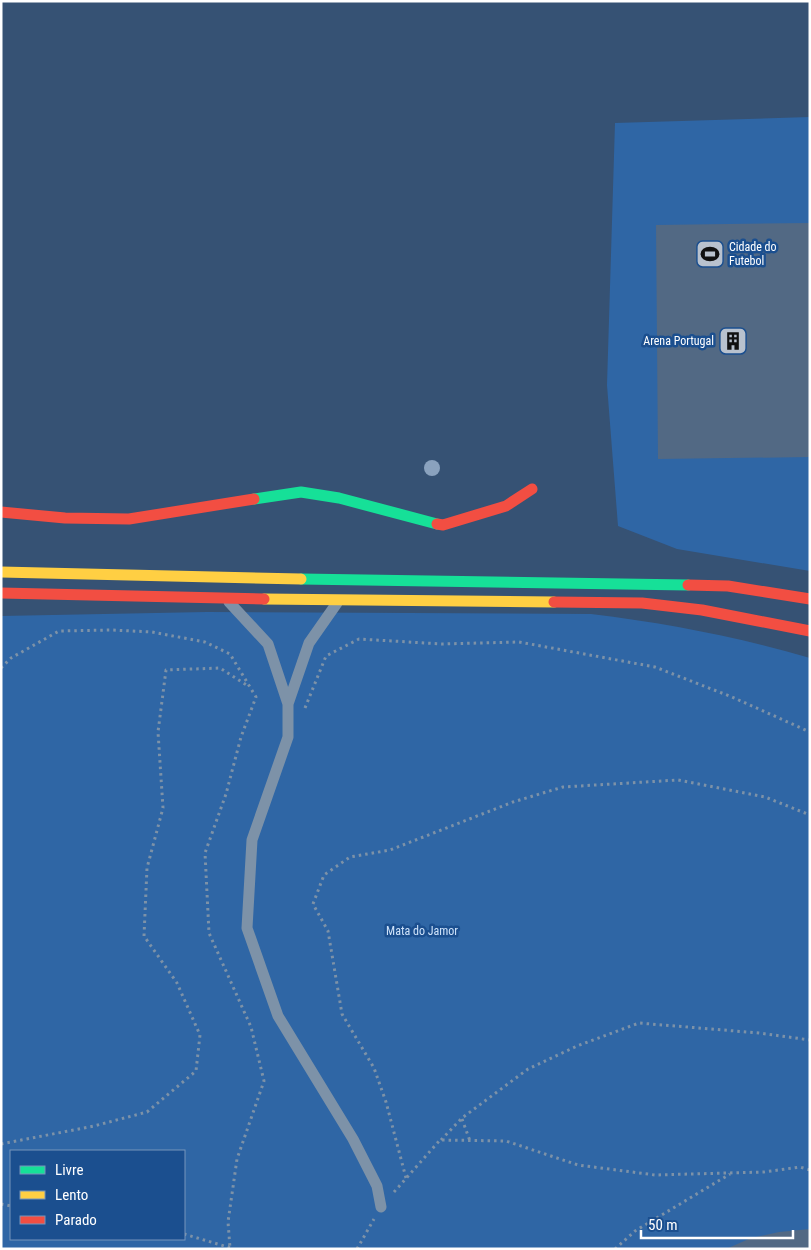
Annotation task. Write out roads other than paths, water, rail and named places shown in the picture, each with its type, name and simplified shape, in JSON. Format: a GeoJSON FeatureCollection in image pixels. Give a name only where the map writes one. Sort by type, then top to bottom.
{"type":"FeatureCollection","features":[{"type":"Feature","properties":{"kind":"main road"},"geometry":{"type":"LineString","coordinates":[[1,512],[65,518],[129,519],[301,492],[339,498],[400,516],[443,525],[506,506],[532,489]]}},
{"type":"Feature","properties":{"kind":"main road"},"geometry":{"type":"LineString","coordinates":[[1,572],[224,578],[639,582],[728,586],[810,599]]}},
{"type":"Feature","properties":{"kind":"main road"},"geometry":{"type":"LineString","coordinates":[[1,593],[226,599],[642,603],[702,610],[810,631]]}},
{"type":"Feature","properties":{"kind":"lane"},"geometry":{"type":"LineString","coordinates":[[226,599],[268,644],[288,704],[288,737],[252,840],[247,928],[278,1016],[353,1139],[377,1186],[381,1207]]}},
{"type":"Feature","properties":{"kind":"lane"},"geometry":{"type":"LineString","coordinates":[[288,704],[309,643],[340,599]]}},
{"type":"Feature","properties":{"kind":"place","name":"Cidade do Futebol"},"geometry":{"type":"Point","coordinates":[710,254]}},
{"type":"Feature","properties":{"kind":"place","name":"Arena Portugal"},"geometry":{"type":"Point","coordinates":[733,341]}},
{"type":"Feature","properties":{"kind":"park label","name":"Mata do Jamor"},"geometry":{"type":"Point","coordinates":[422,931]}}]}
